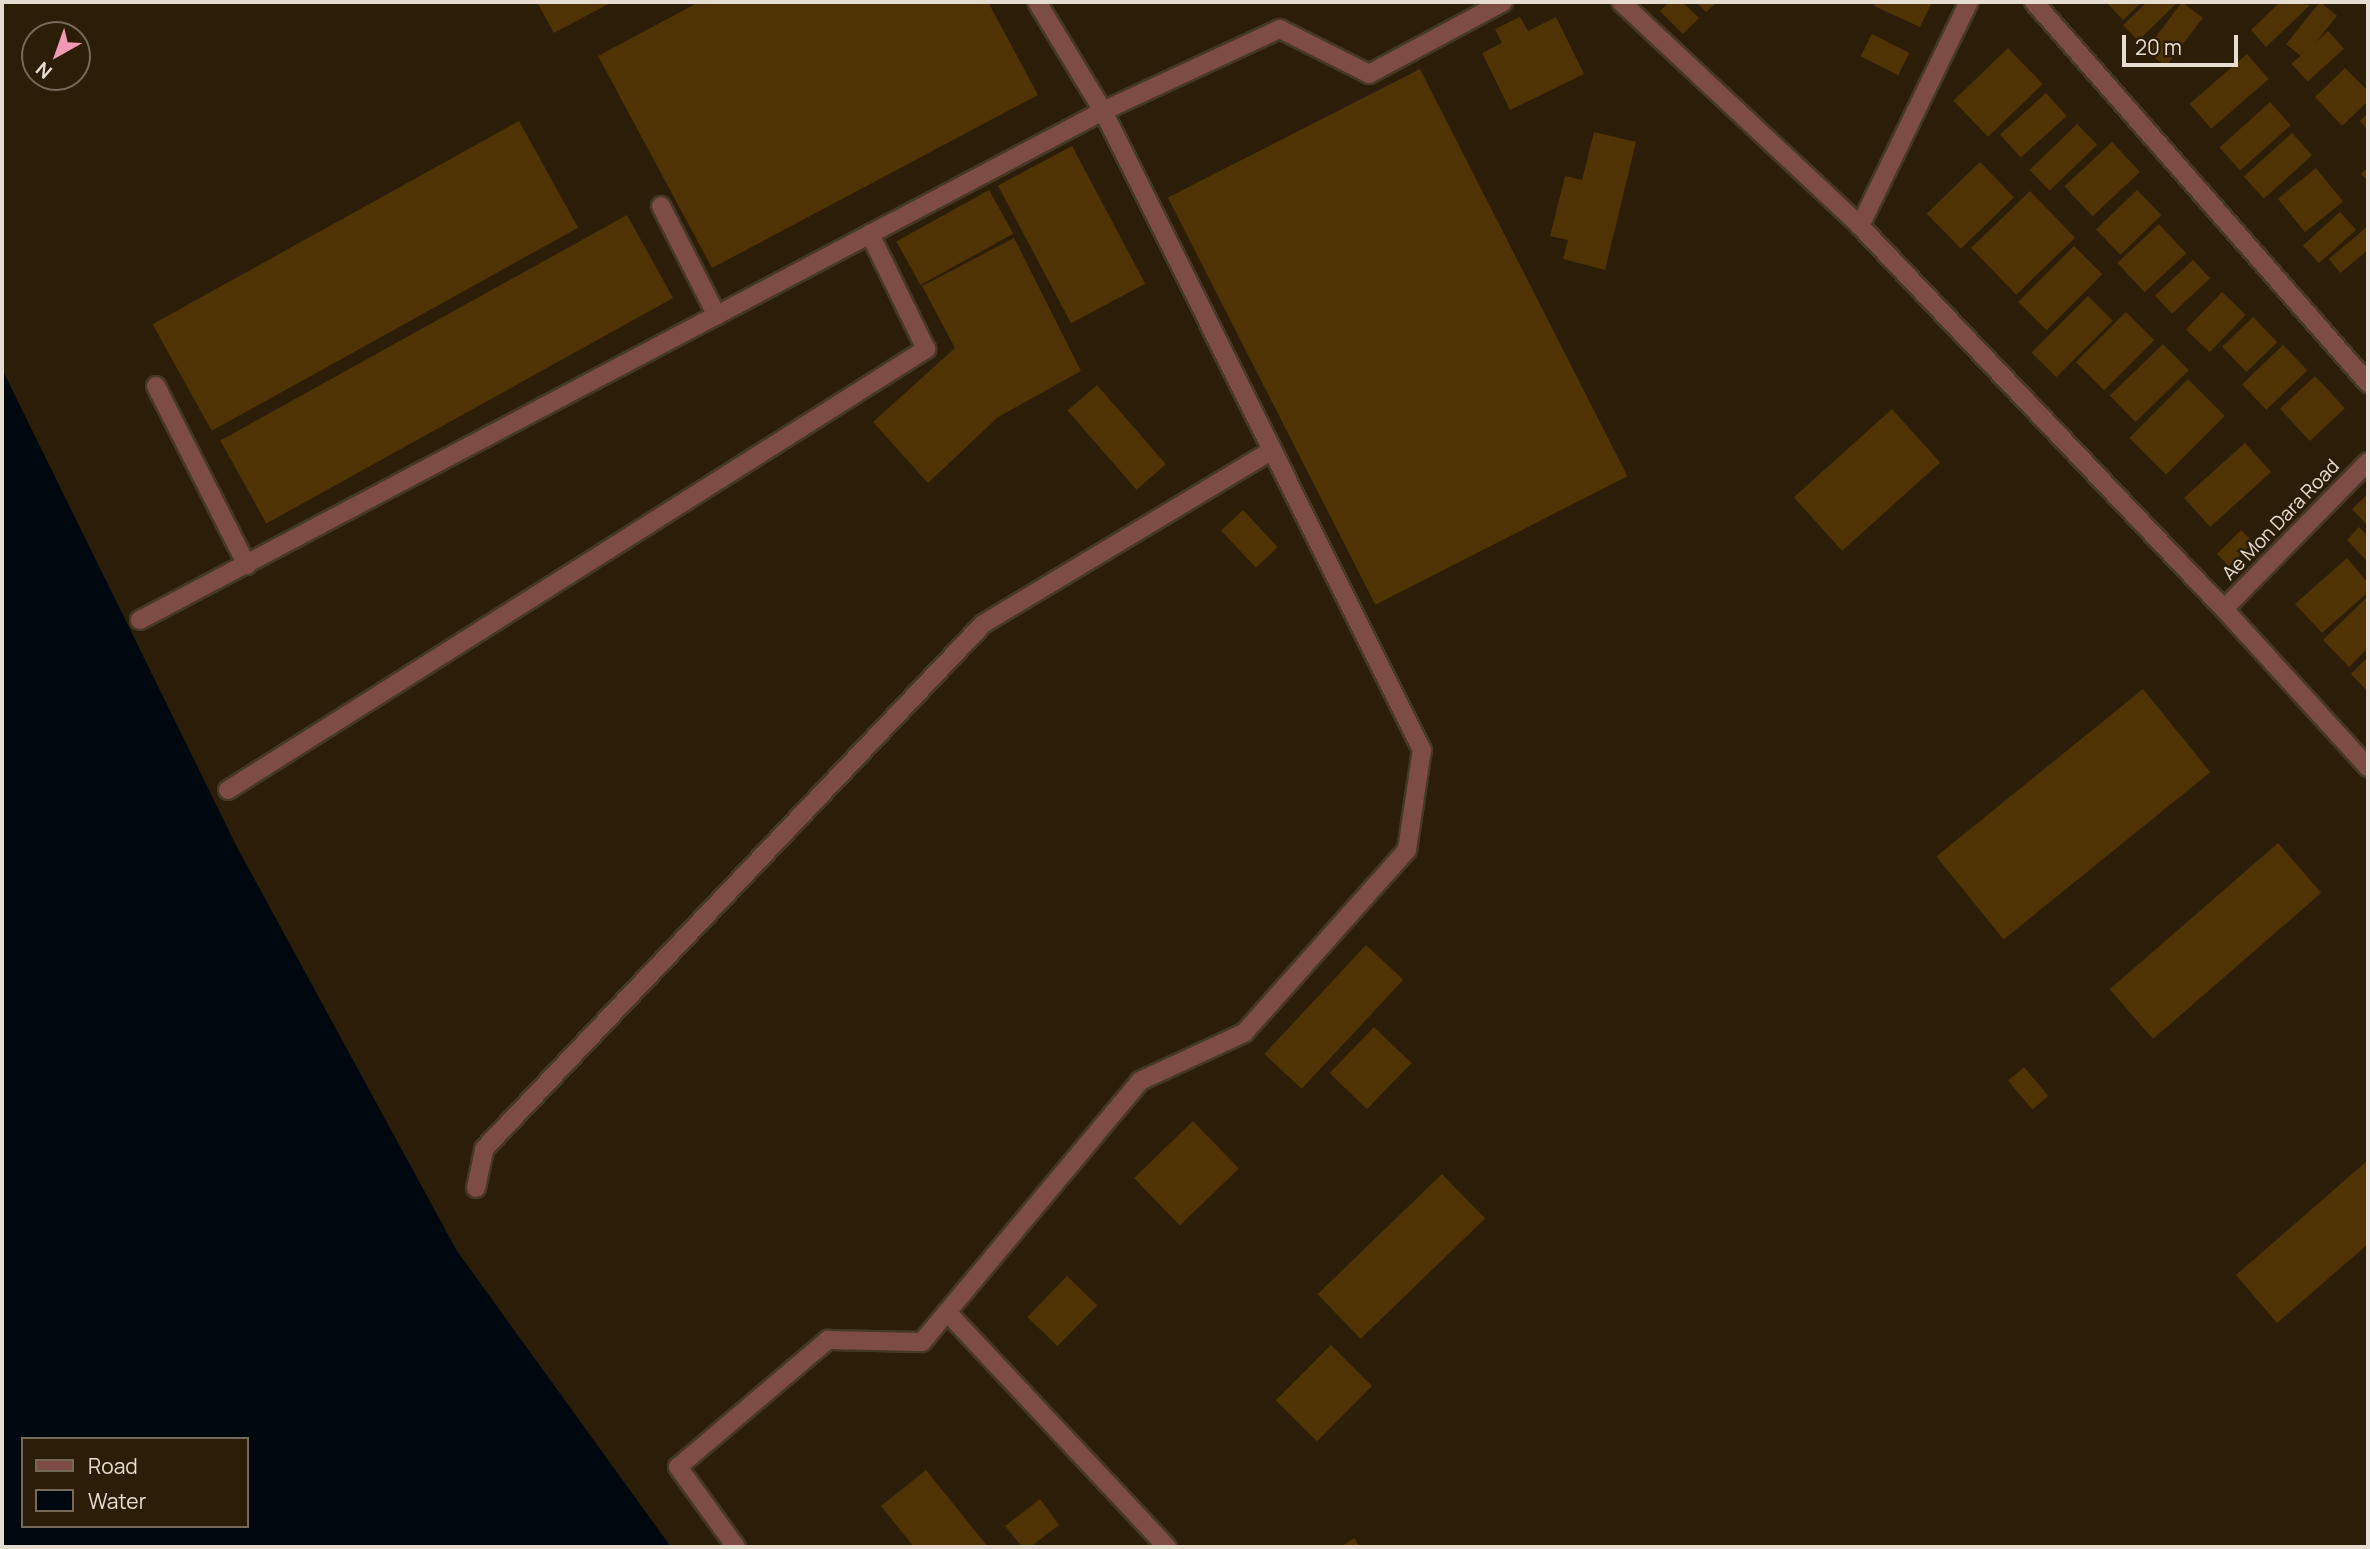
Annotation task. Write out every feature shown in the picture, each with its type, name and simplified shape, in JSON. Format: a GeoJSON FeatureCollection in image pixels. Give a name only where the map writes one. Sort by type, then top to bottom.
{"type":"FeatureCollection","features":[{"type":"Feature","properties":{"kind":"street"},"geometry":{"type":"LineString","coordinates":[[736,1547],[678,1467],[828,1340],[922,1342],[1140,1081],[1244,1033],[1407,850],[1422,750],[1103,111],[1037,2]]}},
{"type":"Feature","properties":{"kind":"street"},"geometry":{"type":"LineString","coordinates":[[140,620],[1103,111],[1280,29],[1370,74],[1503,2]]}},
{"type":"Feature","properties":{"kind":"street"},"geometry":{"type":"LineString","coordinates":[[1621,2],[1860,226],[2224,608],[2368,767]]}},
{"type":"Feature","properties":{"kind":"street"},"geometry":{"type":"LineString","coordinates":[[1860,226],[1969,2]]}},
{"type":"Feature","properties":{"kind":"street"},"geometry":{"type":"LineString","coordinates":[[2034,2],[2368,383]]}},
{"type":"Feature","properties":{"kind":"street"},"geometry":{"type":"LineString","coordinates":[[661,206],[717,316]]}},
{"type":"Feature","properties":{"kind":"street"},"geometry":{"type":"LineString","coordinates":[[228,790],[926,349],[870,234]]}},
{"type":"Feature","properties":{"kind":"street"},"geometry":{"type":"LineString","coordinates":[[156,386],[247,565]]}},
{"type":"Feature","properties":{"kind":"street"},"geometry":{"type":"LineString","coordinates":[[476,1188],[484,1149],[983,624],[1273,450]]}},
{"type":"Feature","properties":{"kind":"street","name":"Ae Mon Dara Road"},"geometry":{"type":"LineString","coordinates":[[2224,608],[2368,462]]}},
{"type":"Feature","properties":{"kind":"street"},"geometry":{"type":"LineString","coordinates":[[947,1312],[1167,1547]]}},
{"type":"Feature","properties":{"kind":"water"},"geometry":{"type":"Polygon","coordinates":[[[2,369],[238,849],[457,1251],[671,1547],[2,1547],[2,369]]]}},
{"type":"Feature","properties":{"kind":"building"},"geometry":{"type":"Polygon","coordinates":[[[537,2],[612,2],[554,33],[537,2]]]}},
{"type":"Feature","properties":{"kind":"building"},"geometry":{"type":"Polygon","coordinates":[[[699,2],[988,2],[1038,95],[712,268],[598,56],[699,2]]]}},
{"type":"Feature","properties":{"kind":"building"},"geometry":{"type":"Polygon","coordinates":[[[1669,2],[1682,2],[1699,18],[1683,34],[1660,11],[1669,2]]]}},
{"type":"Feature","properties":{"kind":"building"},"geometry":{"type":"Polygon","coordinates":[[[1696,2],[1717,2],[1706,12],[1696,2]]]}},
{"type":"Feature","properties":{"kind":"building"},"geometry":{"type":"Polygon","coordinates":[[[1876,2],[1932,2],[1920,27],[1874,6],[1876,2]]]}},
{"type":"Feature","properties":{"kind":"building"},"geometry":{"type":"Polygon","coordinates":[[[2106,2],[2142,2],[2123,20],[2106,2]]]}},
{"type":"Feature","properties":{"kind":"building"},"geometry":{"type":"Polygon","coordinates":[[[2147,2],[2178,2],[2138,41],[2123,25],[2147,2]]]}},
{"type":"Feature","properties":{"kind":"building"},"geometry":{"type":"Polygon","coordinates":[[[2182,2],[2203,18],[2166,66],[2145,51],[2182,2]]]}},
{"type":"Feature","properties":{"kind":"building"},"geometry":{"type":"Polygon","coordinates":[[[2280,2],[2310,5],[2266,47],[2251,30],[2280,2]]]}},
{"type":"Feature","properties":{"kind":"building"},"geometry":{"type":"Polygon","coordinates":[[[2320,2],[2337,16],[2303,58],[2286,44],[2320,2]]]}},
{"type":"Feature","properties":{"kind":"building"},"geometry":{"type":"Polygon","coordinates":[[[1520,17],[1528,31],[1556,17],[1584,74],[1510,110],[1482,53],[1502,43],[1495,29],[1520,17]]]}},
{"type":"Feature","properties":{"kind":"building"},"geometry":{"type":"Polygon","coordinates":[[[2328,31],[2344,49],[2308,82],[2292,64],[2328,31]]]}},
{"type":"Feature","properties":{"kind":"building"},"geometry":{"type":"Polygon","coordinates":[[[1872,34],[1909,53],[1898,75],[1861,56],[1872,34]]]}},
{"type":"Feature","properties":{"kind":"building"},"geometry":{"type":"Polygon","coordinates":[[[2008,48],[2043,84],[1988,137],[1953,101],[2008,48]]]}},
{"type":"Feature","properties":{"kind":"building"},"geometry":{"type":"Polygon","coordinates":[[[2247,54],[2269,79],[2211,129],[2190,104],[2247,54]]]}},
{"type":"Feature","properties":{"kind":"building"},"geometry":{"type":"Polygon","coordinates":[[[2345,68],[2368,91],[2368,101],[2342,126],[2315,97],[2345,68]]]}},
{"type":"Feature","properties":{"kind":"building"},"geometry":{"type":"Polygon","coordinates":[[[1420,69],[1627,476],[1375,605],[1168,197],[1420,69]]]}},
{"type":"Feature","properties":{"kind":"building"},"geometry":{"type":"Polygon","coordinates":[[[2046,93],[2067,116],[2021,158],[2000,134],[2046,93]]]}},
{"type":"Feature","properties":{"kind":"building"},"geometry":{"type":"Polygon","coordinates":[[[2270,102],[2291,125],[2240,171],[2219,148],[2270,102]]]}},
{"type":"Feature","properties":{"kind":"building"},"geometry":{"type":"Polygon","coordinates":[[[2368,113],[2368,130],[2360,121],[2368,113]]]}},
{"type":"Feature","properties":{"kind":"building"},"geometry":{"type":"Polygon","coordinates":[[[519,121],[578,228],[212,431],[153,324],[519,121]]]}},
{"type":"Feature","properties":{"kind":"building"},"geometry":{"type":"Polygon","coordinates":[[[2077,124],[2097,145],[2050,191],[2030,170],[2077,124]]]}},
{"type":"Feature","properties":{"kind":"building"},"geometry":{"type":"Polygon","coordinates":[[[1594,132],[1636,142],[1605,270],[1563,259],[1568,240],[1550,236],[1565,176],[1582,180],[1594,132]]]}},
{"type":"Feature","properties":{"kind":"building"},"geometry":{"type":"Polygon","coordinates":[[[2292,133],[2312,155],[2264,199],[2244,176],[2292,133]]]}},
{"type":"Feature","properties":{"kind":"building"},"geometry":{"type":"Polygon","coordinates":[[[2112,142],[2140,172],[2092,216],[2064,186],[2112,142]]]}},
{"type":"Feature","properties":{"kind":"building"},"geometry":{"type":"Polygon","coordinates":[[[1072,146],[1145,284],[1071,323],[998,185],[1072,146]]]}},
{"type":"Feature","properties":{"kind":"building"},"geometry":{"type":"Polygon","coordinates":[[[1980,162],[2014,197],[1961,249],[1927,213],[1980,162]]]}},
{"type":"Feature","properties":{"kind":"building"},"geometry":{"type":"Polygon","coordinates":[[[2368,167],[2368,181],[2361,174],[2368,167]]]}},
{"type":"Feature","properties":{"kind":"building"},"geometry":{"type":"Polygon","coordinates":[[[2316,168],[2343,201],[2305,232],[2278,199],[2316,168]]]}},
{"type":"Feature","properties":{"kind":"building"},"geometry":{"type":"Polygon","coordinates":[[[989,190],[1013,234],[921,285],[896,241],[989,190]]]}},
{"type":"Feature","properties":{"kind":"building"},"geometry":{"type":"Polygon","coordinates":[[[2137,190],[2161,215],[2120,255],[2096,230],[2137,190]]]}},
{"type":"Feature","properties":{"kind":"building"},"geometry":{"type":"Polygon","coordinates":[[[2030,191],[2075,238],[2016,295],[1971,248],[2030,191]]]}},
{"type":"Feature","properties":{"kind":"building"},"geometry":{"type":"Polygon","coordinates":[[[2340,212],[2356,230],[2319,263],[2303,245],[2340,212]]]}},
{"type":"Feature","properties":{"kind":"building"},"geometry":{"type":"Polygon","coordinates":[[[627,215],[673,298],[266,524],[220,440],[627,215]]]}},
{"type":"Feature","properties":{"kind":"building"},"geometry":{"type":"Polygon","coordinates":[[[2159,224],[2186,253],[2145,292],[2117,263],[2159,224]]]}},
{"type":"Feature","properties":{"kind":"building"},"geometry":{"type":"Polygon","coordinates":[[[2368,226],[2368,250],[2340,273],[2329,259],[2368,226]]]}},
{"type":"Feature","properties":{"kind":"building"},"geometry":{"type":"Polygon","coordinates":[[[1014,238],[1081,371],[998,417],[928,483],[873,422],[955,348],[922,286],[1014,238]]]}},
{"type":"Feature","properties":{"kind":"building"},"geometry":{"type":"Polygon","coordinates":[[[2074,246],[2102,274],[2046,330],[2018,302],[2074,246]]]}},
{"type":"Feature","properties":{"kind":"building"},"geometry":{"type":"Polygon","coordinates":[[[2193,260],[2210,278],[2172,314],[2155,295],[2193,260]]]}},
{"type":"Feature","properties":{"kind":"building"},"geometry":{"type":"Polygon","coordinates":[[[2222,292],[2246,315],[2210,352],[2186,329],[2222,292]]]}},
{"type":"Feature","properties":{"kind":"building"},"geometry":{"type":"Polygon","coordinates":[[[2088,296],[2113,321],[2056,377],[2031,353],[2088,296]]]}},
{"type":"Feature","properties":{"kind":"building"},"geometry":{"type":"Polygon","coordinates":[[[2126,312],[2154,340],[2104,390],[2076,362],[2126,312]]]}},
{"type":"Feature","properties":{"kind":"building"},"geometry":{"type":"Polygon","coordinates":[[[2253,317],[2277,342],[2246,372],[2222,347],[2253,317]]]}},
{"type":"Feature","properties":{"kind":"building"},"geometry":{"type":"Polygon","coordinates":[[[2163,344],[2189,371],[2135,422],[2110,395],[2163,344]]]}},
{"type":"Feature","properties":{"kind":"building"},"geometry":{"type":"Polygon","coordinates":[[[2283,345],[2307,370],[2266,410],[2242,385],[2283,345]]]}},
{"type":"Feature","properties":{"kind":"building"},"geometry":{"type":"Polygon","coordinates":[[[2315,376],[2345,408],[2310,441],[2280,409],[2315,376]]]}},
{"type":"Feature","properties":{"kind":"building"},"geometry":{"type":"Polygon","coordinates":[[[2188,379],[2225,416],[2166,474],[2129,438],[2188,379]]]}},
{"type":"Feature","properties":{"kind":"building"},"geometry":{"type":"Polygon","coordinates":[[[1097,385],[1166,464],[1136,490],[1068,411],[1097,385]]]}},
{"type":"Feature","properties":{"kind":"building"},"geometry":{"type":"Polygon","coordinates":[[[1892,409],[1940,463],[1842,551],[1794,497],[1892,409]]]}},
{"type":"Feature","properties":{"kind":"building"},"geometry":{"type":"Polygon","coordinates":[[[2245,443],[2271,472],[2210,527],[2184,498],[2245,443]]]}},
{"type":"Feature","properties":{"kind":"building"},"geometry":{"type":"Polygon","coordinates":[[[2368,494],[2368,526],[2352,509],[2368,494]]]}},
{"type":"Feature","properties":{"kind":"building"},"geometry":{"type":"Polygon","coordinates":[[[1243,510],[1278,547],[1256,568],[1221,530],[1243,510]]]}},
{"type":"Feature","properties":{"kind":"building"},"geometry":{"type":"Polygon","coordinates":[[[2359,527],[2368,536],[2368,562],[2347,540],[2359,527]]]}},
{"type":"Feature","properties":{"kind":"building"},"geometry":{"type":"Polygon","coordinates":[[[2241,530],[2253,542],[2229,566],[2217,554],[2241,530]]]}},
{"type":"Feature","properties":{"kind":"building"},"geometry":{"type":"Polygon","coordinates":[[[2347,558],[2368,583],[2368,592],[2322,633],[2295,604],[2347,558]]]}},
{"type":"Feature","properties":{"kind":"building"},"geometry":{"type":"Polygon","coordinates":[[[2368,596],[2368,648],[2349,667],[2323,640],[2368,596]]]}},
{"type":"Feature","properties":{"kind":"building"},"geometry":{"type":"Polygon","coordinates":[[[2368,657],[2368,692],[2351,674],[2368,657]]]}},
{"type":"Feature","properties":{"kind":"building"},"geometry":{"type":"Polygon","coordinates":[[[2143,689],[2210,772],[2004,940],[1936,856],[2143,689]]]}},
{"type":"Feature","properties":{"kind":"building"},"geometry":{"type":"Polygon","coordinates":[[[2278,843],[2321,893],[2153,1039],[2110,989],[2278,843]]]}},
{"type":"Feature","properties":{"kind":"building"},"geometry":{"type":"Polygon","coordinates":[[[1366,945],[1403,980],[1302,1089],[1264,1054],[1366,945]]]}},
{"type":"Feature","properties":{"kind":"building"},"geometry":{"type":"Polygon","coordinates":[[[1374,1027],[1411,1063],[1367,1109],[1330,1073],[1374,1027]]]}},
{"type":"Feature","properties":{"kind":"building"},"geometry":{"type":"Polygon","coordinates":[[[2024,1067],[2048,1096],[2032,1110],[2008,1080],[2024,1067]]]}},
{"type":"Feature","properties":{"kind":"building"},"geometry":{"type":"Polygon","coordinates":[[[1193,1121],[1239,1168],[1180,1225],[1134,1178],[1193,1121]]]}},
{"type":"Feature","properties":{"kind":"building"},"geometry":{"type":"Polygon","coordinates":[[[2368,1160],[2368,1244],[2277,1323],[2236,1275],[2368,1160]]]}},
{"type":"Feature","properties":{"kind":"building"},"geometry":{"type":"Polygon","coordinates":[[[1442,1174],[1485,1219],[1361,1339],[1318,1294],[1442,1174]]]}},
{"type":"Feature","properties":{"kind":"building"},"geometry":{"type":"Polygon","coordinates":[[[1067,1276],[1097,1305],[1058,1346],[1027,1317],[1067,1276]]]}},
{"type":"Feature","properties":{"kind":"building"},"geometry":{"type":"Polygon","coordinates":[[[1331,1345],[1372,1386],[1317,1441],[1276,1400],[1331,1345]]]}},
{"type":"Feature","properties":{"kind":"building"},"geometry":{"type":"Polygon","coordinates":[[[926,1470],[988,1547],[914,1547],[881,1506],[926,1470]]]}},
{"type":"Feature","properties":{"kind":"building"},"geometry":{"type":"Polygon","coordinates":[[[1040,1499],[1059,1525],[1030,1547],[1022,1547],[1005,1526],[1040,1499]]]}},
{"type":"Feature","properties":{"kind":"building"},"geometry":{"type":"Polygon","coordinates":[[[1354,1538],[1360,1547],[1341,1547],[1354,1538]]]}}]}
